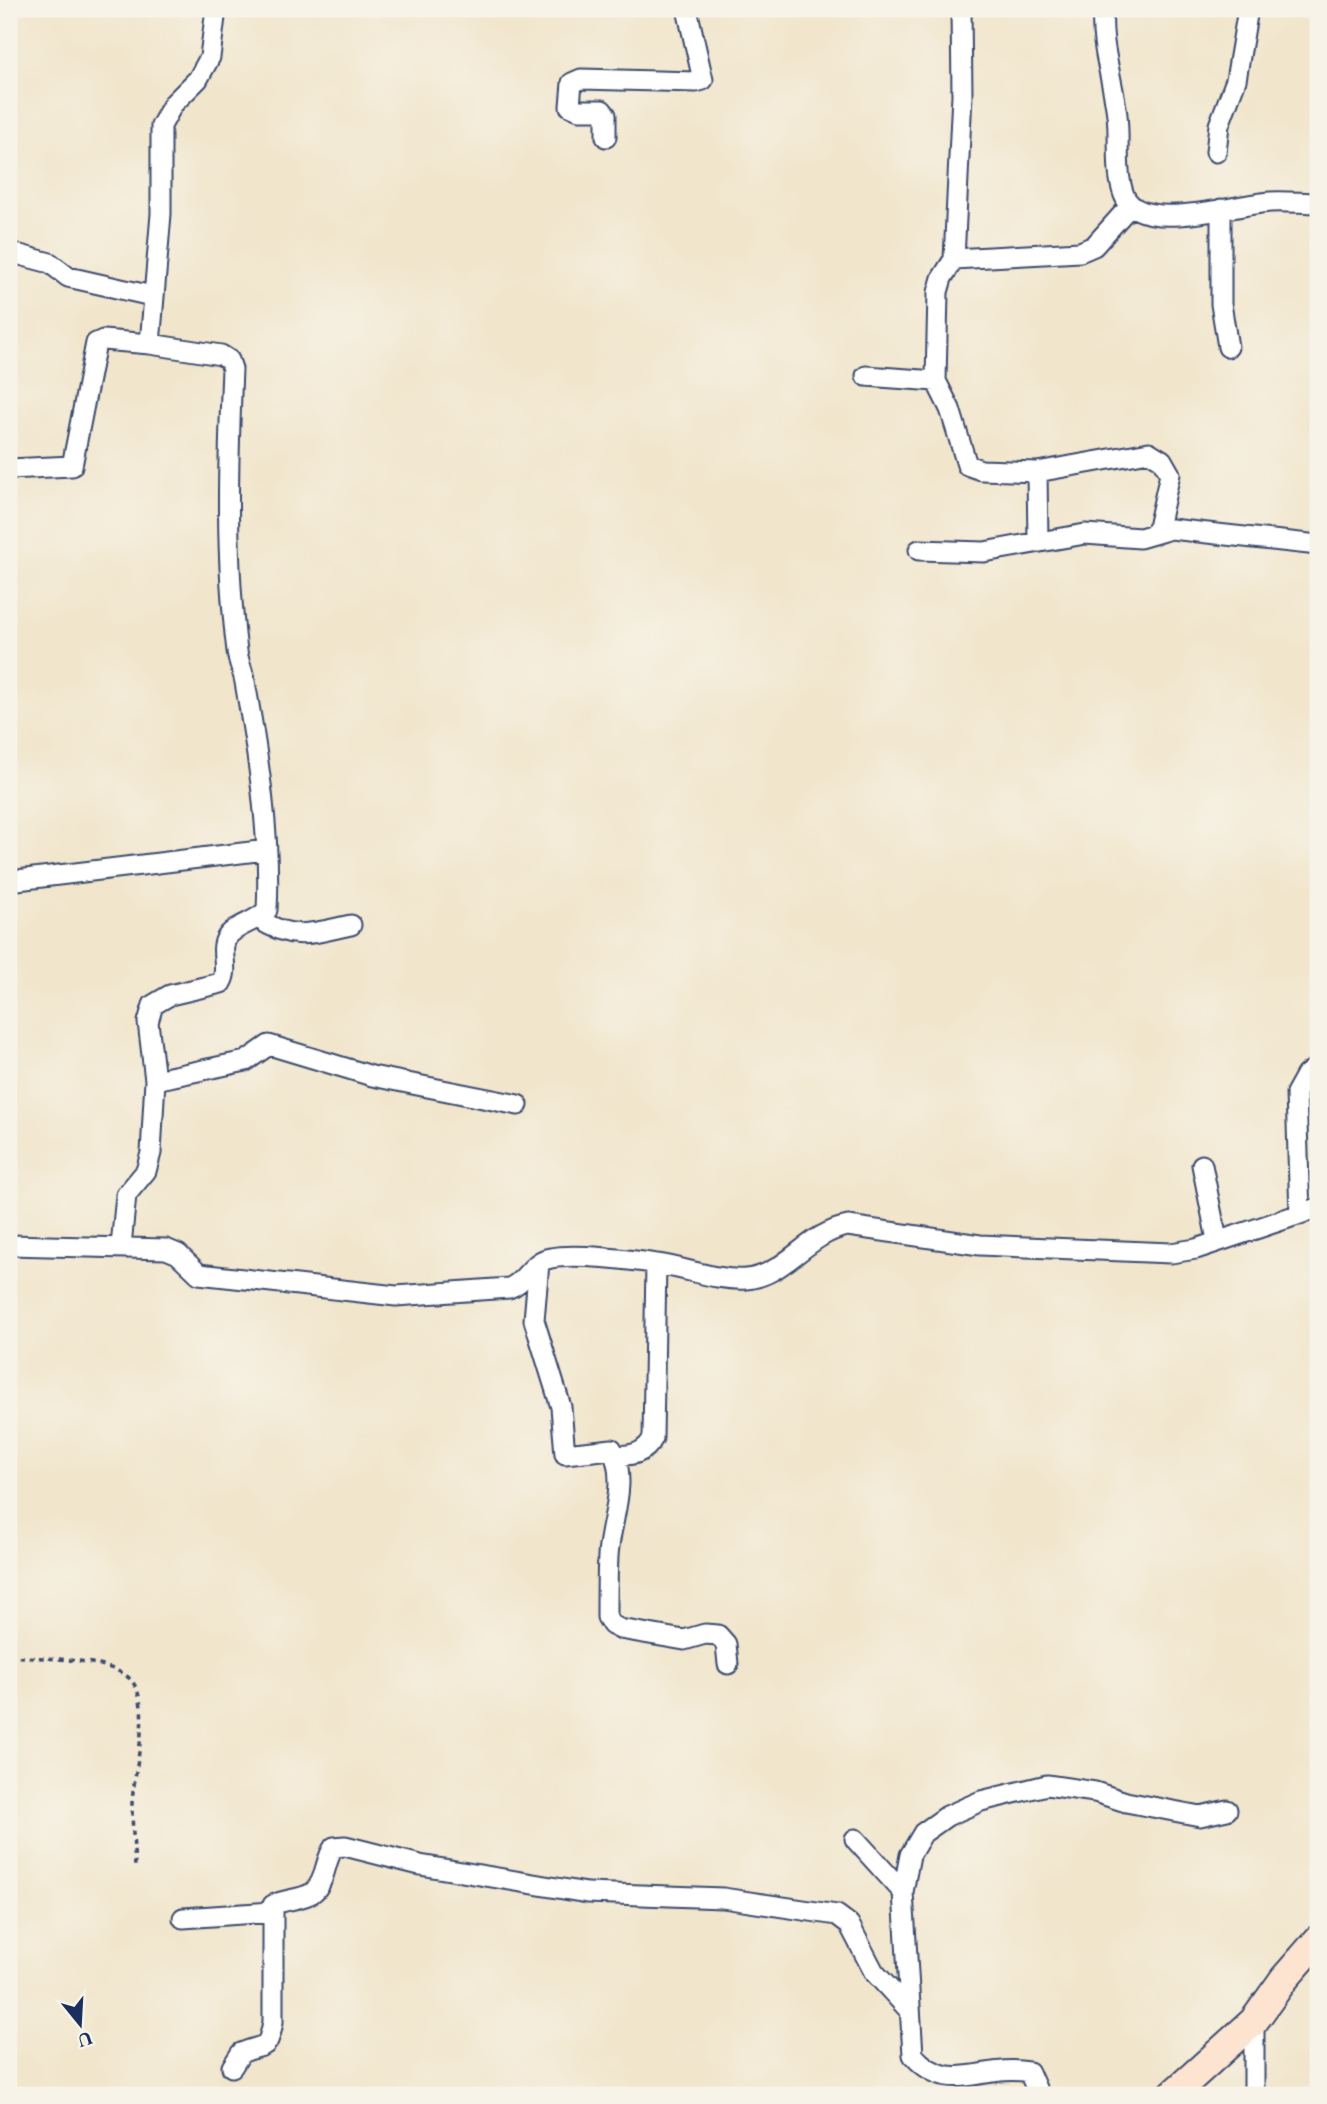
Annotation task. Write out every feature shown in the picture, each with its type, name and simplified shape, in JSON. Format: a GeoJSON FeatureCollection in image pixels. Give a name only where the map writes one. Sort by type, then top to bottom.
{"type":"FeatureCollection","features":[{"type":"Feature","properties":{"kind":"street"},"geometry":{"type":"LineString","coordinates":[[150,344],[161,214],[161,126],[173,104],[198,79],[209,57],[216,9]]}},
{"type":"Feature","properties":{"kind":"street"},"geometry":{"type":"LineString","coordinates":[[606,137],[606,115],[602,110],[579,110],[570,106],[572,83],[581,79],[703,80],[687,9]]}},
{"type":"Feature","properties":{"kind":"street"},"geometry":{"type":"LineString","coordinates":[[961,9],[961,95],[954,259],[942,278],[938,292],[936,381],[950,410],[967,464],[981,470],[1037,472],[1149,452],[1162,460],[1170,474],[1157,532]]}},
{"type":"Feature","properties":{"kind":"street"},"geometry":{"type":"LineString","coordinates":[[1103,9],[1105,59],[1117,113],[1123,194],[1130,206],[1138,212],[1174,216],[1269,202],[1318,203]]}},
{"type":"Feature","properties":{"kind":"street"},"geometry":{"type":"LineString","coordinates":[[1216,152],[1219,125],[1236,80],[1248,9]]}},
{"type":"Feature","properties":{"kind":"street"},"geometry":{"type":"LineString","coordinates":[[954,259],[1080,252],[1094,246],[1130,206]]}},
{"type":"Feature","properties":{"kind":"street"},"geometry":{"type":"LineString","coordinates":[[1221,209],[1221,304],[1228,347]]}},
{"type":"Feature","properties":{"kind":"street"},"geometry":{"type":"LineString","coordinates":[[9,252],[50,263],[68,277],[152,296]]}},
{"type":"Feature","properties":{"kind":"street"},"geometry":{"type":"LineString","coordinates":[[9,468],[72,467],[96,343],[103,340],[150,344],[221,355],[229,360],[232,369],[227,555],[237,654],[244,680],[260,780],[266,850],[267,910],[259,919],[230,932],[224,942],[227,975],[221,983],[161,998],[153,1005],[148,1022],[155,1080],[149,1165],[126,1195],[121,1246]]}},
{"type":"Feature","properties":{"kind":"street"},"geometry":{"type":"LineString","coordinates":[[866,376],[936,381]]}},
{"type":"Feature","properties":{"kind":"street"},"geometry":{"type":"LineString","coordinates":[[1037,472],[1038,542]]}},
{"type":"Feature","properties":{"kind":"street"},"geometry":{"type":"LineString","coordinates":[[919,550],[984,552],[1086,534],[1140,538],[1157,532],[1191,529],[1318,545]]}},
{"type":"Feature","properties":{"kind":"street"},"geometry":{"type":"LineString","coordinates":[[9,881],[266,850]]}},
{"type":"Feature","properties":{"kind":"street"},"geometry":{"type":"LineString","coordinates":[[259,919],[278,931],[292,935],[351,925]]}},
{"type":"Feature","properties":{"kind":"street"},"geometry":{"type":"LineString","coordinates":[[155,1080],[246,1061],[269,1045],[372,1076],[519,1105]]}},
{"type":"Feature","properties":{"kind":"street"},"geometry":{"type":"LineString","coordinates":[[9,1245],[121,1246],[171,1250],[198,1274],[391,1296],[509,1288],[520,1283],[528,1270],[550,1258],[656,1264],[726,1278],[763,1276],[832,1229],[848,1226],[980,1245],[1171,1253],[1196,1249],[1309,1212],[1296,1093],[1306,1074],[1318,1066]]}},
{"type":"Feature","properties":{"kind":"street"},"geometry":{"type":"LineString","coordinates":[[1202,1165],[1217,1240]]}},
{"type":"Feature","properties":{"kind":"street"},"geometry":{"type":"LineString","coordinates":[[538,1263],[534,1320],[561,1407],[565,1454],[612,1449],[615,1456],[619,1491],[608,1554],[607,1617],[612,1625],[684,1640],[718,1635],[726,1644],[728,1664]]}},
{"type":"Feature","properties":{"kind":"street"},"geometry":{"type":"LineString","coordinates":[[615,1456],[632,1455],[648,1448],[653,1438],[656,1264]]}},
{"type":"Feature","properties":{"kind":"street"},"geometry":{"type":"LineString","coordinates":[[1040,2095],[1029,2072],[1016,2070],[943,2078],[926,2070],[913,2055],[903,1892],[910,1855],[923,1833],[947,1816],[981,1801],[1047,1786],[1094,1792],[1126,1802],[1200,1816],[1227,1810]]}},
{"type":"Feature","properties":{"kind":"street"},"geometry":{"type":"LineString","coordinates":[[855,1839],[903,1892]]}},
{"type":"Feature","properties":{"kind":"street"},"geometry":{"type":"LineString","coordinates":[[232,2067],[241,2053],[262,2049],[270,2040],[273,2022],[273,1905],[313,1892],[321,1884],[328,1856],[334,1847],[345,1846],[419,1866],[587,1893],[723,1898],[844,1917],[874,1972],[909,2010]]}},
{"type":"Feature","properties":{"kind":"street"},"geometry":{"type":"LineString","coordinates":[[183,1918],[271,1912]]}},
{"type":"Feature","properties":{"kind":"street"},"geometry":{"type":"LineString","coordinates":[[1171,2095],[1254,2021],[1284,1979],[1318,1940]]}},
{"type":"Feature","properties":{"kind":"street"},"geometry":{"type":"LineString","coordinates":[[1254,2021],[1254,2095]]}},
{"type":"Feature","properties":{"kind":"path"},"geometry":{"type":"LineString","coordinates":[[9,1657],[99,1665],[126,1675],[137,1690],[141,1709],[132,1803],[135,1868]]}}]}
